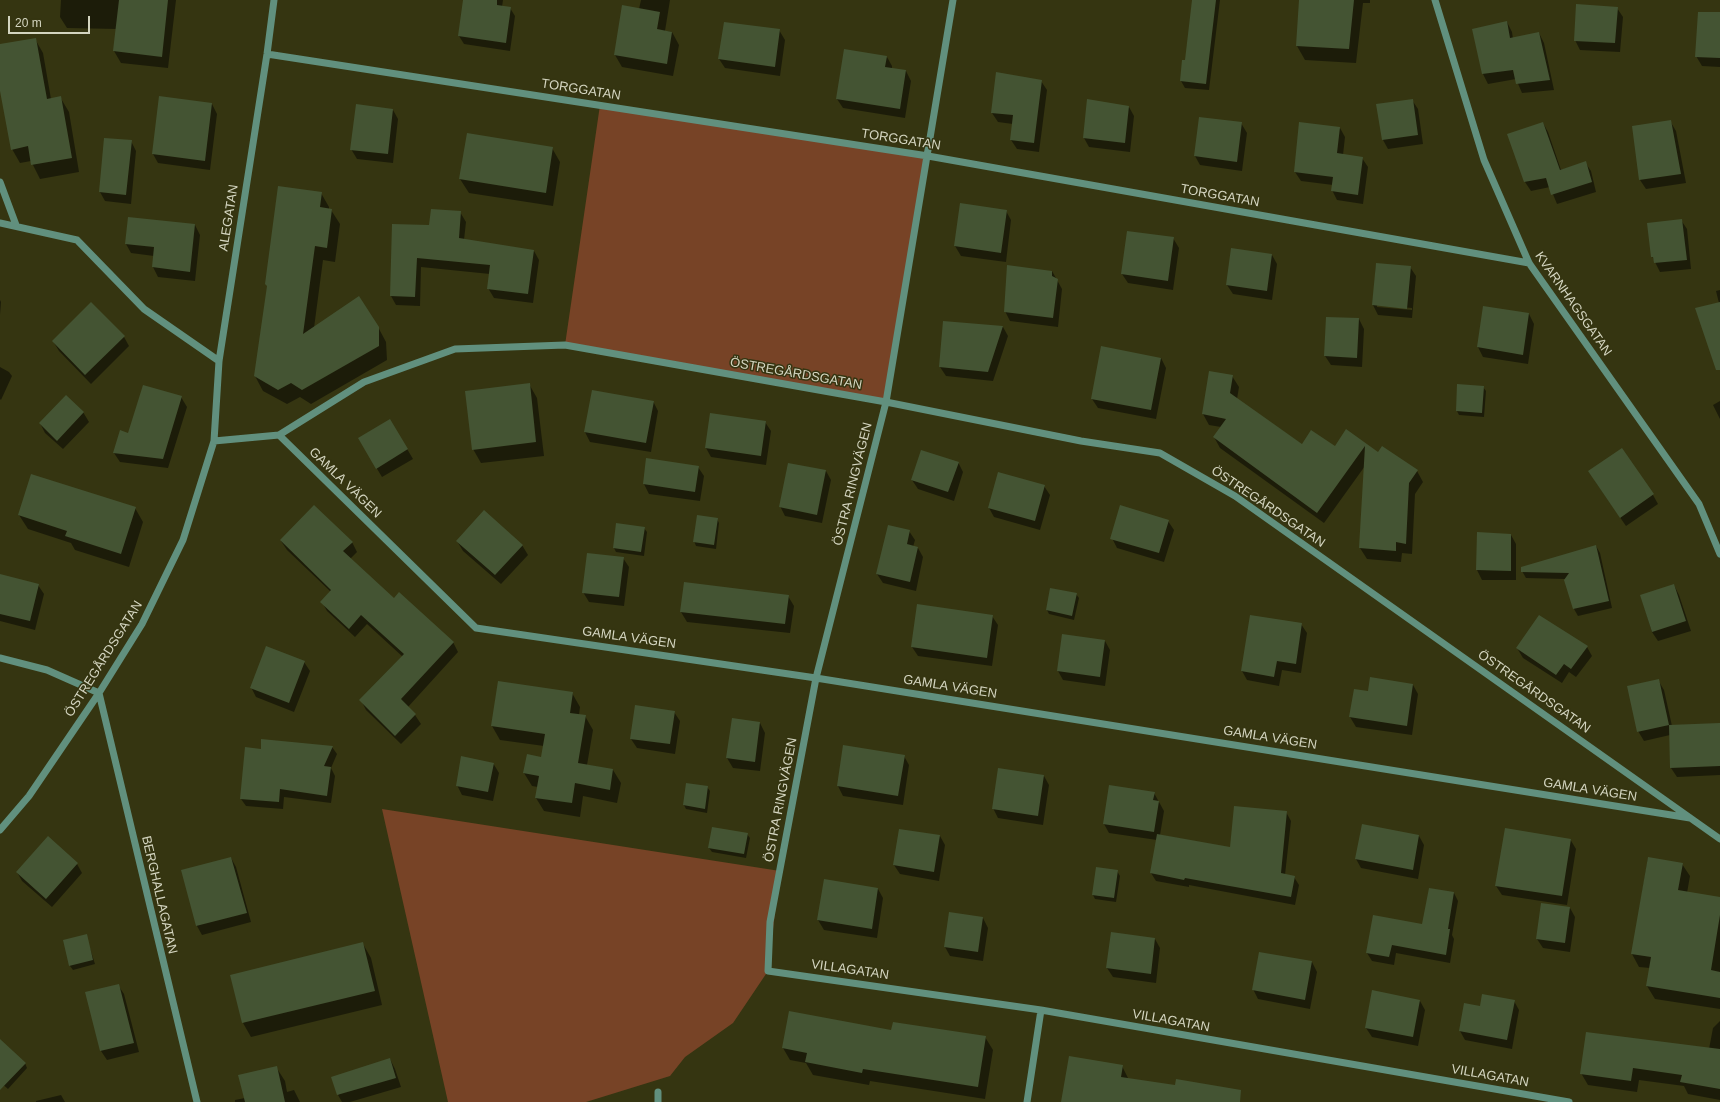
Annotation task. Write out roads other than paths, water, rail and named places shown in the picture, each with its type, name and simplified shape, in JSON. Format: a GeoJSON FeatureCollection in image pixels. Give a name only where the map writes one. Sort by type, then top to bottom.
{"type":"FeatureCollection","features":[{"type":"Feature","properties":{"kind":"street","name":"ALEGATAN"},"geometry":{"type":"LineString","coordinates":[[214,441],[219,361],[267,54],[274,0]]}},
{"type":"Feature","properties":{"kind":"street","name":"ÖSTRA RINGVÄGEN"},"geometry":{"type":"LineString","coordinates":[[768,970],[770,922],[816,678],[886,402],[928,156],[952,0]]}},
{"type":"Feature","properties":{"kind":"street","name":"KVARNHAGSGATAN"},"geometry":{"type":"LineString","coordinates":[[1435,0],[1484,160],[1529,263],[1699,504],[1720,554]]}},
{"type":"Feature","properties":{"kind":"street","name":"TORGGATAN"},"geometry":{"type":"LineString","coordinates":[[267,54],[928,156],[1529,263]]}},
{"type":"Feature","properties":{"kind":"street"},"geometry":{"type":"LineString","coordinates":[[0,182],[16,225]]}},
{"type":"Feature","properties":{"kind":"street"},"geometry":{"type":"LineString","coordinates":[[0,223],[16,225],[77,240],[144,309],[219,361]]}},
{"type":"Feature","properties":{"kind":"street","name":"ÖSTREGÅRDSGATAN"},"geometry":{"type":"LineString","coordinates":[[0,830],[29,796],[99,693],[142,624],[183,540],[214,441],[279,435],[364,382],[454,349],[565,345],[886,402],[1081,441],[1160,452],[1235,496],[1720,839]]}},
{"type":"Feature","properties":{"kind":"street","name":"GAMLA VÄGEN"},"geometry":{"type":"LineString","coordinates":[[279,435],[476,628],[816,678],[1692,818]]}},
{"type":"Feature","properties":{"kind":"street"},"geometry":{"type":"LineString","coordinates":[[0,658],[47,670],[99,693]]}},
{"type":"Feature","properties":{"kind":"street","name":"BERGHALLAGATAN"},"geometry":{"type":"LineString","coordinates":[[99,693],[196,1102]]}},
{"type":"Feature","properties":{"kind":"street","name":"VILLAGATAN"},"geometry":{"type":"LineString","coordinates":[[768,970],[1041,1010],[1569,1102]]}},
{"type":"Feature","properties":{"kind":"street"},"geometry":{"type":"LineString","coordinates":[[1027,1102],[1041,1010]]}},
{"type":"Feature","properties":{"kind":"street"},"geometry":{"type":"LineString","coordinates":[[658,1092],[658,1102]]}}]}
